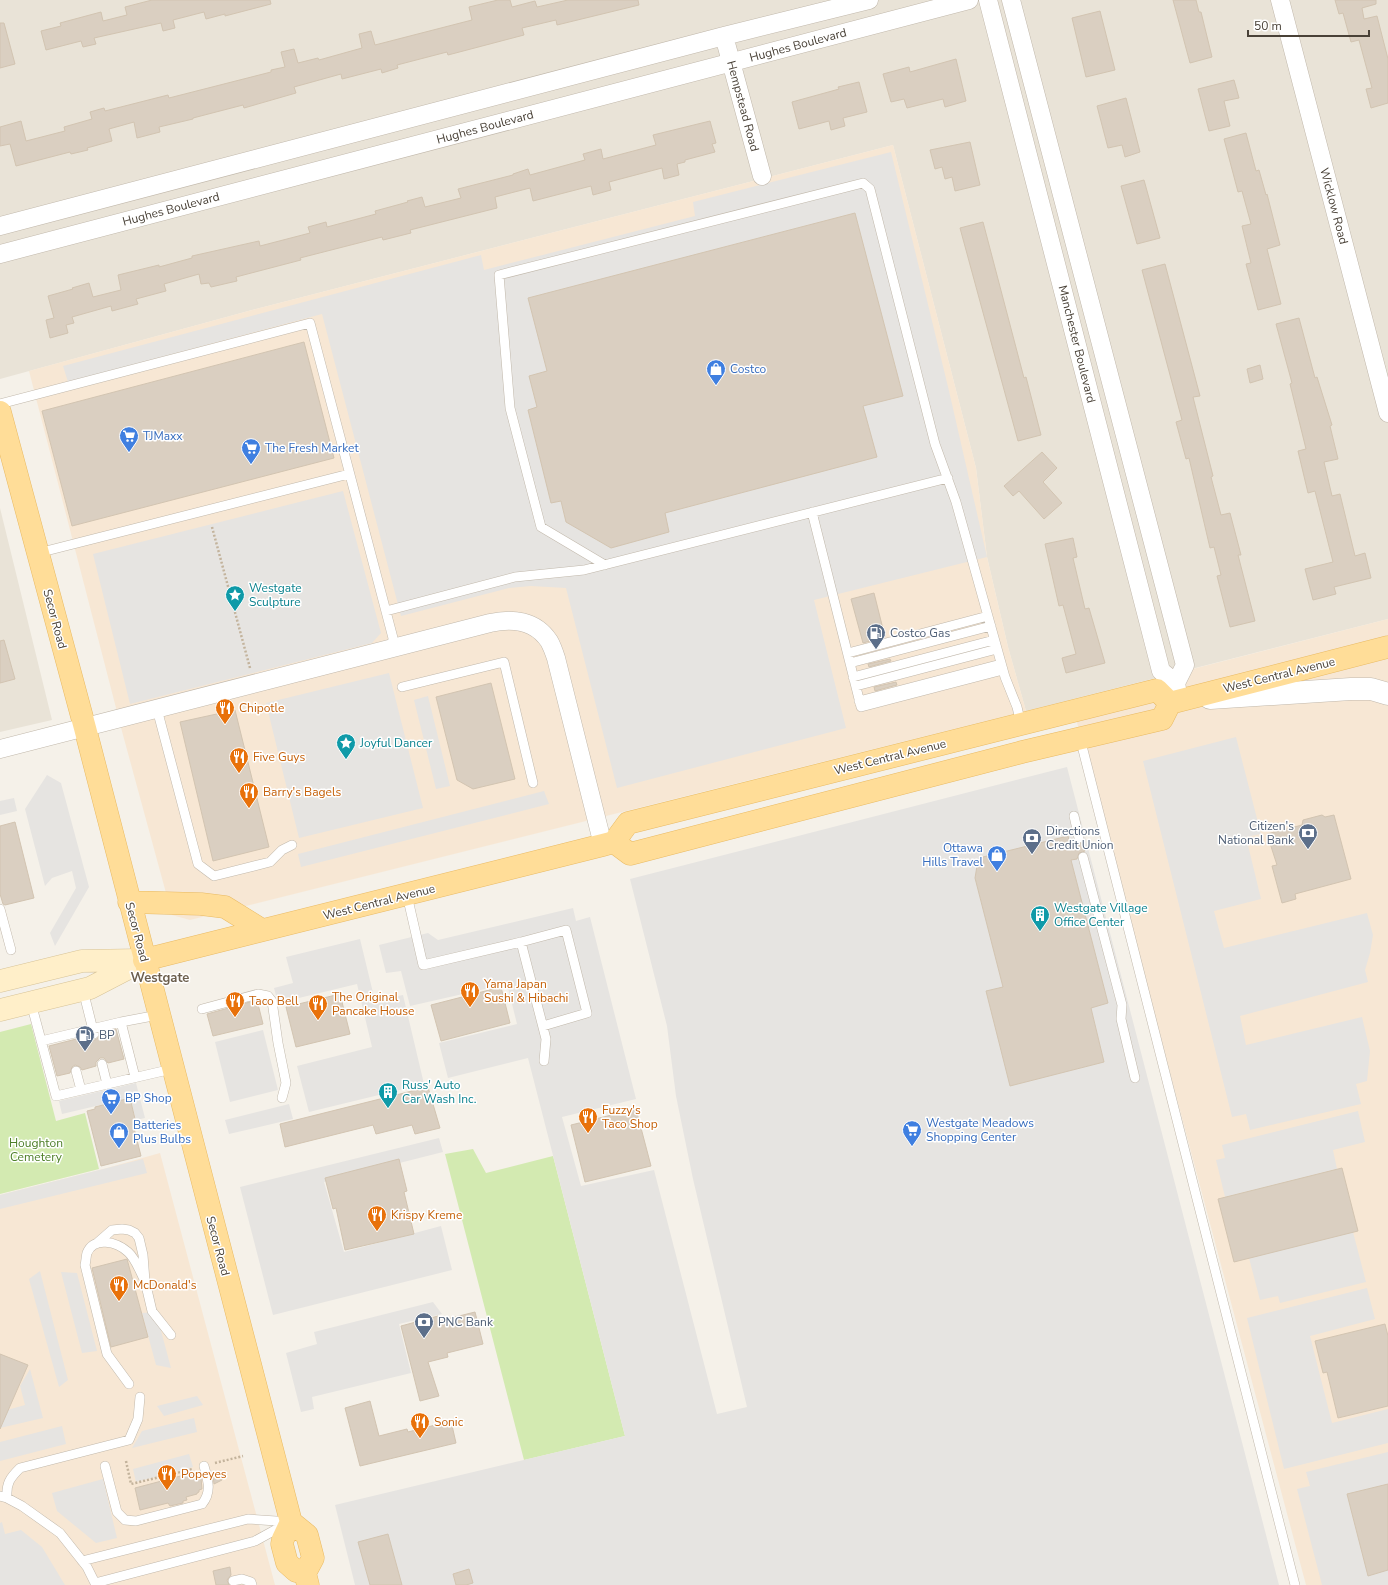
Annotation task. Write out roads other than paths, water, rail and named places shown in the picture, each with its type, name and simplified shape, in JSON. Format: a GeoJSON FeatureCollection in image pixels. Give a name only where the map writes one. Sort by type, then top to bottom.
{"type":"FeatureCollection","features":[{"type":"Feature","properties":{"kind":"main road","name":"Secor Road"},"geometry":{"type":"LineString","coordinates":[[0,412],[85,728],[172,1069],[291,1522]]}},
{"type":"Feature","properties":{"kind":"main road","name":"West Central Avenue"},"geometry":{"type":"LineString","coordinates":[[0,1010],[90,988],[144,960],[407,895],[608,843],[628,823],[1158,690],[1175,695],[1388,647]]}},
{"type":"Feature","properties":{"kind":"main road"},"geometry":{"type":"LineString","coordinates":[[608,843],[630,854],[1022,752],[1162,719],[1175,695]]}},
{"type":"Feature","properties":{"kind":"main road"},"geometry":{"type":"LineString","coordinates":[[886,787],[892,772],[1017,741],[1021,724]]}},
{"type":"Feature","properties":{"kind":"main road"},"geometry":{"type":"LineString","coordinates":[[129,902],[201,904],[224,907],[262,930]]}},
{"type":"Feature","properties":{"kind":"main road","name":"West Central Avenue"},"geometry":{"type":"LineString","coordinates":[[0,981],[82,961],[144,960]]}},
{"type":"Feature","properties":{"kind":"main road"},"geometry":{"type":"LineString","coordinates":[[291,1522],[307,1536],[313,1558],[307,1579]]}},
{"type":"Feature","properties":{"kind":"street"},"geometry":{"type":"LineString","coordinates":[[0,226],[724,36],[869,0]]}},
{"type":"Feature","properties":{"kind":"street","name":"Hughes Boulevard"},"geometry":{"type":"LineString","coordinates":[[0,254],[969,0]]}},
{"type":"Feature","properties":{"kind":"street","name":"Manchester Boulevard"},"geometry":{"type":"LineString","coordinates":[[988,0],[1161,671],[1175,695]]}},
{"type":"Feature","properties":{"kind":"street","name":"Manchester Boulevard"},"geometry":{"type":"LineString","coordinates":[[1010,0],[1185,665],[1175,695]]}},
{"type":"Feature","properties":{"kind":"street","name":"Wicklow Road"},"geometry":{"type":"LineString","coordinates":[[1280,0],[1388,413]]}},
{"type":"Feature","properties":{"kind":"street","name":"Hempstead Road"},"geometry":{"type":"LineString","coordinates":[[724,36],[762,176]]}},
{"type":"Feature","properties":{"kind":"street"},"geometry":{"type":"LineString","coordinates":[[0,749],[504,620],[518,621],[531,624],[542,632],[550,642],[556,658],[608,843]]}},
{"type":"Feature","properties":{"kind":"street"},"geometry":{"type":"LineString","coordinates":[[1175,695],[1371,689],[1388,694]]}},
{"type":"Feature","properties":{"kind":"lane"},"geometry":{"type":"LineString","coordinates":[[605,565],[541,527],[510,408],[499,275],[863,183],[870,189],[935,444],[956,502],[994,640],[1017,707],[1021,724]]}},
{"type":"Feature","properties":{"kind":"lane"},"geometry":{"type":"LineString","coordinates":[[0,404],[310,323],[393,638],[392,648]]}},
{"type":"Feature","properties":{"kind":"lane"},"geometry":{"type":"LineString","coordinates":[[38,553],[349,474]]}},
{"type":"Feature","properties":{"kind":"lane"},"geometry":{"type":"LineString","coordinates":[[386,611],[514,578],[584,570],[948,478]]}},
{"type":"Feature","properties":{"kind":"lane"},"geometry":{"type":"LineString","coordinates":[[812,512],[861,707],[1002,667]]}},
{"type":"Feature","properties":{"kind":"lane"},"geometry":{"type":"LineString","coordinates":[[848,653],[988,616]]}},
{"type":"Feature","properties":{"kind":"lane"},"geometry":{"type":"LineString","coordinates":[[850,663],[990,626]]}},
{"type":"Feature","properties":{"kind":"lane"},"geometry":{"type":"LineString","coordinates":[[855,681],[994,640]]}},
{"type":"Feature","properties":{"kind":"lane"},"geometry":{"type":"LineString","coordinates":[[855,681],[997,649]]}},
{"type":"Feature","properties":{"kind":"lane"},"geometry":{"type":"LineString","coordinates":[[402,687],[504,662],[533,783]]}},
{"type":"Feature","properties":{"kind":"lane"},"geometry":{"type":"LineString","coordinates":[[157,709],[198,864],[214,876],[270,862],[282,850],[292,845]]}},
{"type":"Feature","properties":{"kind":"lane"},"geometry":{"type":"LineString","coordinates":[[1080,738],[1296,1585]]}},
{"type":"Feature","properties":{"kind":"lane"},"geometry":{"type":"LineString","coordinates":[[1074,816],[1079,838]]}},
{"type":"Feature","properties":{"kind":"lane"},"geometry":{"type":"LineString","coordinates":[[1084,857],[1122,1005],[1121,1019],[1135,1078]]}},
{"type":"Feature","properties":{"kind":"lane"},"geometry":{"type":"LineString","coordinates":[[407,895],[423,965],[566,930],[587,1013],[542,1026]]}},
{"type":"Feature","properties":{"kind":"lane"},"geometry":{"type":"LineString","coordinates":[[0,909],[11,950]]}},
{"type":"Feature","properties":{"kind":"lane"},"geometry":{"type":"LineString","coordinates":[[521,942],[546,1039],[544,1061]]}},
{"type":"Feature","properties":{"kind":"lane"},"geometry":{"type":"LineString","coordinates":[[83,990],[93,1031]]}},
{"type":"Feature","properties":{"kind":"lane"},"geometry":{"type":"LineString","coordinates":[[202,1009],[258,994],[268,996],[272,1001],[286,1083],[282,1098]]}},
{"type":"Feature","properties":{"kind":"lane"},"geometry":{"type":"LineString","coordinates":[[31,1003],[56,1096],[172,1069]]}},
{"type":"Feature","properties":{"kind":"lane"},"geometry":{"type":"LineString","coordinates":[[41,1041],[67,1038],[121,1022],[158,1015]]}},
{"type":"Feature","properties":{"kind":"lane"},"geometry":{"type":"LineString","coordinates":[[121,1022],[135,1077]]}},
{"type":"Feature","properties":{"kind":"lane"},"geometry":{"type":"LineString","coordinates":[[102,1064],[107,1084]]}},
{"type":"Feature","properties":{"kind":"lane"},"geometry":{"type":"LineString","coordinates":[[76,1071],[81,1090]]}},
{"type":"Feature","properties":{"kind":"lane"},"geometry":{"type":"LineString","coordinates":[[129,1384],[107,1354],[85,1265],[87,1252],[112,1230],[129,1230],[135,1233],[139,1238],[143,1255],[145,1281],[152,1311],[171,1335]]}},
{"type":"Feature","properties":{"kind":"lane"},"geometry":{"type":"LineString","coordinates":[[93,1246],[110,1242],[129,1252],[145,1281]]}},
{"type":"Feature","properties":{"kind":"lane"},"geometry":{"type":"LineString","coordinates":[[140,1397],[138,1419],[129,1440],[20,1468],[12,1476],[4,1497],[22,1506],[60,1533],[82,1561],[96,1584],[255,1541],[291,1522]]}},
{"type":"Feature","properties":{"kind":"lane"},"geometry":{"type":"LineString","coordinates":[[105,1466],[117,1512],[126,1520],[136,1521],[202,1504],[207,1498],[208,1490],[208,1482],[204,1466]]}},
{"type":"Feature","properties":{"kind":"lane"},"geometry":{"type":"LineString","coordinates":[[82,1561],[248,1519],[291,1522]]}},
{"type":"Feature","properties":{"kind":"lane"},"geometry":{"type":"LineString","coordinates":[[233,1581],[242,1579],[251,1582],[252,1585]]}},
{"type":"Feature","properties":{"kind":"place","name":"Costco"},"geometry":{"type":"Point","coordinates":[716,386]}},
{"type":"Feature","properties":{"kind":"place","name":"TJMaxx"},"geometry":{"type":"Point","coordinates":[129,453]}},
{"type":"Feature","properties":{"kind":"place","name":"The Fresh Market"},"geometry":{"type":"Point","coordinates":[251,465]}},
{"type":"Feature","properties":{"kind":"place","name":"Westgate Sculpture"},"geometry":{"type":"Point","coordinates":[235,612]}},
{"type":"Feature","properties":{"kind":"place","name":"Costco Gas"},"geometry":{"type":"Point","coordinates":[876,650]}},
{"type":"Feature","properties":{"kind":"place","name":"Chipotle"},"geometry":{"type":"Point","coordinates":[225,725]}},
{"type":"Feature","properties":{"kind":"place","name":"Joyful Dancer"},"geometry":{"type":"Point","coordinates":[346,760]}},
{"type":"Feature","properties":{"kind":"place","name":"Five Guys"},"geometry":{"type":"Point","coordinates":[239,774]}},
{"type":"Feature","properties":{"kind":"place","name":"Barry's Bagels"},"geometry":{"type":"Point","coordinates":[249,809]}},
{"type":"Feature","properties":{"kind":"place","name":"Citizen's National Bank"},"geometry":{"type":"Point","coordinates":[1308,850]}},
{"type":"Feature","properties":{"kind":"place","name":"Directions Credit Union"},"geometry":{"type":"Point","coordinates":[1032,855]}},
{"type":"Feature","properties":{"kind":"place","name":"Ottawa Hills Travel"},"geometry":{"type":"Point","coordinates":[997,872]}},
{"type":"Feature","properties":{"kind":"place","name":"Westgate Village Office Center"},"geometry":{"type":"Point","coordinates":[1040,932]}},
{"type":"Feature","properties":{"kind":"place","name":"Yama Japan Sushi & Hibachi"},"geometry":{"type":"Point","coordinates":[470,1008]}},
{"type":"Feature","properties":{"kind":"place","name":"Taco Bell"},"geometry":{"type":"Point","coordinates":[235,1018]}},
{"type":"Feature","properties":{"kind":"place","name":"The Original Pancake House"},"geometry":{"type":"Point","coordinates":[318,1021]}},
{"type":"Feature","properties":{"kind":"place","name":"BP"},"geometry":{"type":"Point","coordinates":[85,1052]}},
{"type":"Feature","properties":{"kind":"place","name":"Russ' Auto Car Wash Inc."},"geometry":{"type":"Point","coordinates":[388,1109]}},
{"type":"Feature","properties":{"kind":"place","name":"BP Shop"},"geometry":{"type":"Point","coordinates":[111,1115]}},
{"type":"Feature","properties":{"kind":"place","name":"Fuzzy's Taco Shop"},"geometry":{"type":"Point","coordinates":[588,1134]}},
{"type":"Feature","properties":{"kind":"place","name":"Westgate Meadows Shopping Center"},"geometry":{"type":"Point","coordinates":[912,1147]}},
{"type":"Feature","properties":{"kind":"place","name":"Batteries Plus Bulbs"},"geometry":{"type":"Point","coordinates":[119,1149]}},
{"type":"Feature","properties":{"kind":"place","name":"Krispy Kreme"},"geometry":{"type":"Point","coordinates":[377,1232]}},
{"type":"Feature","properties":{"kind":"place","name":"McDonald's"},"geometry":{"type":"Point","coordinates":[119,1302]}},
{"type":"Feature","properties":{"kind":"place","name":"PNC Bank"},"geometry":{"type":"Point","coordinates":[424,1339]}},
{"type":"Feature","properties":{"kind":"place","name":"Sonic"},"geometry":{"type":"Point","coordinates":[420,1439]}},
{"type":"Feature","properties":{"kind":"place","name":"Popeyes"},"geometry":{"type":"Point","coordinates":[167,1491]}},
{"type":"Feature","properties":{"kind":"district","name":"Westgate"},"geometry":{"type":"Point","coordinates":[160,978]}},
{"type":"Feature","properties":{"kind":"park label","name":"Houghton Cemetery"},"geometry":{"type":"Point","coordinates":[36,1150]}}]}
